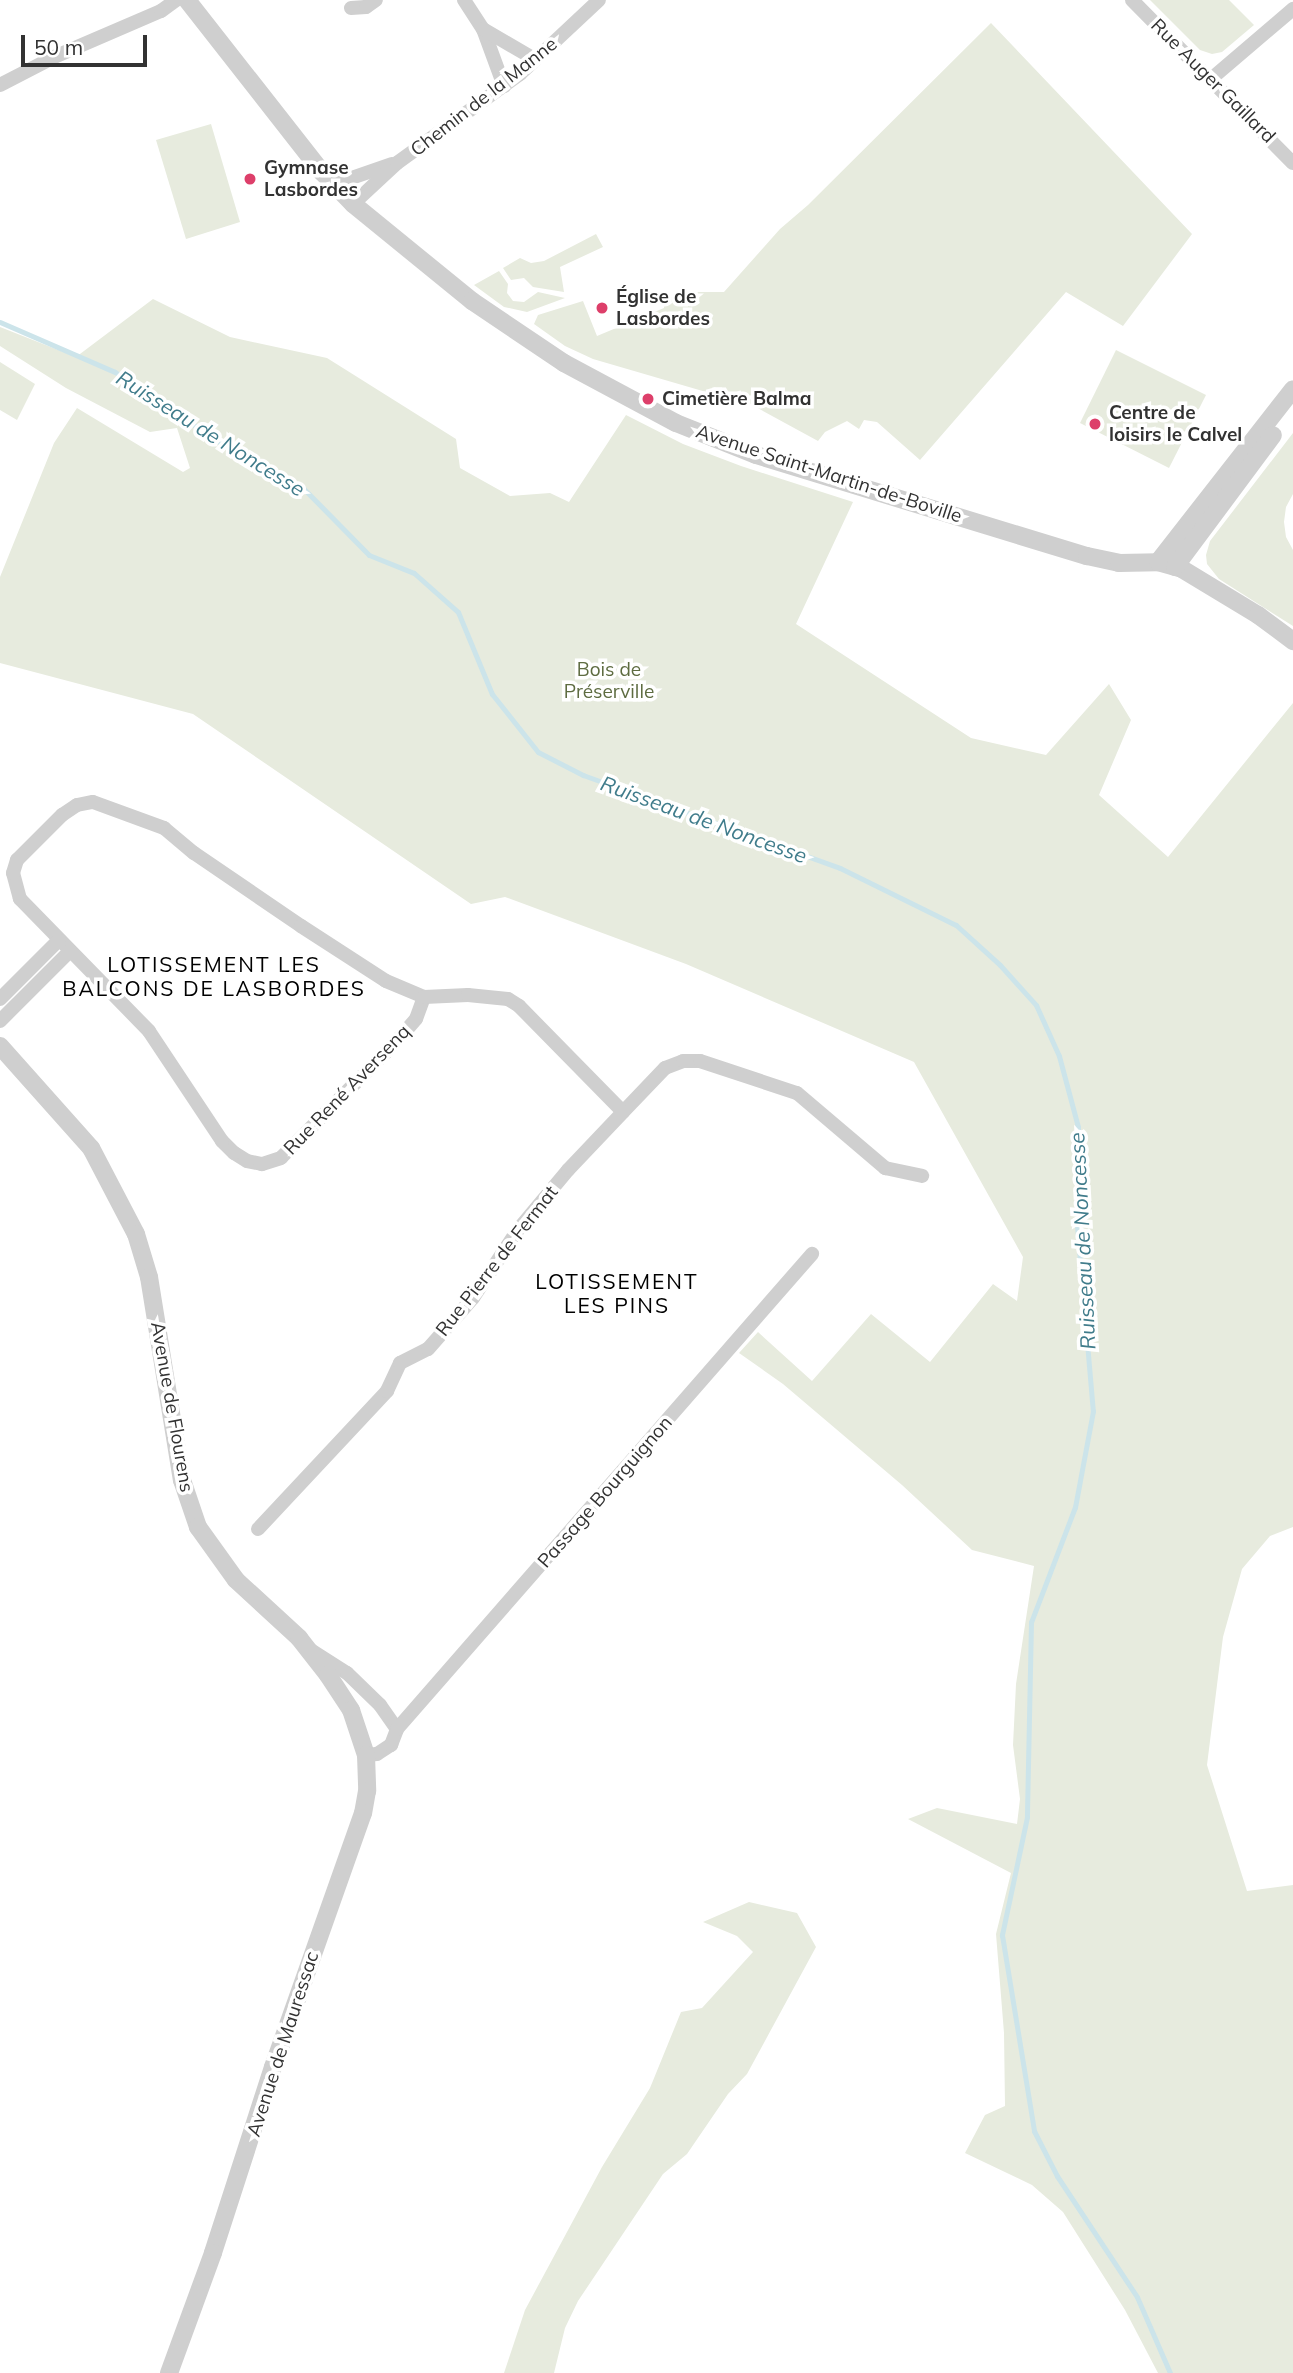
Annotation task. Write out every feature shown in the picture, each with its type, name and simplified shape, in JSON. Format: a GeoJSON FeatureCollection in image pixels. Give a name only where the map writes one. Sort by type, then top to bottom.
{"type":"FeatureCollection","features":[{"type":"Feature","properties":{"kind":"street"},"geometry":{"type":"LineString","coordinates":[[0,85],[54,57],[160,11],[176,0]]}},
{"type":"Feature","properties":{"kind":"street","name":"Avenue Saint-Martin-de-Boville"},"geometry":{"type":"LineString","coordinates":[[187,0],[334,184],[353,204],[442,277],[517,332],[607,387],[697,433],[756,455],[1087,556],[1119,563],[1166,565]]}},
{"type":"Feature","properties":{"kind":"street"},"geometry":{"type":"LineString","coordinates":[[351,8],[366,7],[376,0]]}},
{"type":"Feature","properties":{"kind":"street"},"geometry":{"type":"LineString","coordinates":[[464,0],[484,29],[504,86]]}},
{"type":"Feature","properties":{"kind":"street","name":"Chemin de la Manne"},"geometry":{"type":"LineString","coordinates":[[353,204],[397,163],[536,60],[599,0]]}},
{"type":"Feature","properties":{"kind":"street","name":"Rue Auger Gaillard"},"geometry":{"type":"LineString","coordinates":[[1132,0],[1293,163]]}},
{"type":"Feature","properties":{"kind":"street"},"geometry":{"type":"LineString","coordinates":[[1211,79],[1293,9]]}},
{"type":"Feature","properties":{"kind":"street"},"geometry":{"type":"LineString","coordinates":[[484,29],[536,60]]}},
{"type":"Feature","properties":{"kind":"street","name":"Chemin de la Manne"},"geometry":{"type":"LineString","coordinates":[[334,184],[397,163]]}},
{"type":"Feature","properties":{"kind":"street"},"geometry":{"type":"LineString","coordinates":[[1166,565],[1293,389]]}},
{"type":"Feature","properties":{"kind":"street"},"geometry":{"type":"LineString","coordinates":[[1166,565],[1293,408]]}},
{"type":"Feature","properties":{"kind":"street"},"geometry":{"type":"LineString","coordinates":[[1166,565],[1258,615],[1293,641]]}},
{"type":"Feature","properties":{"kind":"street","name":"Rue René Aversenq"},"geometry":{"type":"LineString","coordinates":[[93,802],[150,821],[386,981],[424,997],[416,1019],[396,1042],[281,1158],[262,1164],[247,1161],[222,1141],[149,1031],[59,940],[20,899],[13,873],[17,860],[62,815],[77,805],[93,802]]}},
{"type":"Feature","properties":{"kind":"street"},"geometry":{"type":"LineString","coordinates":[[0,999],[59,940]]}},
{"type":"Feature","properties":{"kind":"street"},"geometry":{"type":"LineString","coordinates":[[0,1021],[70,951]]}},
{"type":"Feature","properties":{"kind":"street"},"geometry":{"type":"LineString","coordinates":[[424,997],[468,995],[508,999],[519,1006],[623,1112]]}},
{"type":"Feature","properties":{"kind":"street","name":"Avenue de Flourens"},"geometry":{"type":"LineString","coordinates":[[0,1046],[91,1148],[136,1234],[149,1277],[182,1480],[198,1527],[236,1580],[309,1649],[351,1710],[366,1755]]}},
{"type":"Feature","properties":{"kind":"street","name":"Rue Pierre de Fermat"},"geometry":{"type":"LineString","coordinates":[[258,1529],[387,1391],[400,1363],[428,1349],[473,1298],[517,1231],[568,1170],[665,1068],[683,1061],[700,1061],[797,1093],[885,1168],[922,1176]]}},
{"type":"Feature","properties":{"kind":"street","name":"Passage Bourguignon"},"geometry":{"type":"LineString","coordinates":[[397,1729],[812,1254]]}},
{"type":"Feature","properties":{"kind":"street"},"geometry":{"type":"LineString","coordinates":[[309,1649],[347,1673],[380,1705],[397,1729],[391,1745],[384,1751],[366,1755]]}},
{"type":"Feature","properties":{"kind":"street","name":"Avenue de Mauressac"},"geometry":{"type":"LineString","coordinates":[[169,2373],[213,2253],[273,2067],[363,1813],[367,1791],[366,1755]]}},
{"type":"Feature","properties":{"kind":"green space"},"geometry":{"type":"Polygon","coordinates":[[[1150,0],[1229,0],[1254,25],[1222,52],[1212,54],[1200,50],[1150,0]]]}},
{"type":"Feature","properties":{"kind":"green space"},"geometry":{"type":"Polygon","coordinates":[[[991,23],[1192,234],[1123,326],[1066,292],[920,460],[877,422],[864,420],[859,429],[847,421],[825,432],[818,441],[754,406],[593,359],[565,346],[534,324],[538,315],[583,301],[597,336],[664,308],[664,300],[675,292],[724,292],[780,229],[808,205],[991,23]]]}},
{"type":"Feature","properties":{"kind":"green space"},"geometry":{"type":"Polygon","coordinates":[[[211,124],[240,222],[186,239],[156,140],[211,124]]]}},
{"type":"Feature","properties":{"kind":"green space"},"geometry":{"type":"Polygon","coordinates":[[[596,234],[603,247],[560,267],[564,292],[533,287],[524,278],[511,280],[503,268],[520,258],[531,263],[544,261],[596,234]]]}},
{"type":"Feature","properties":{"kind":"green space"},"geometry":{"type":"Polygon","coordinates":[[[499,271],[508,284],[507,293],[513,301],[524,302],[538,292],[565,298],[527,312],[504,307],[474,285],[499,271]]]}},
{"type":"Feature","properties":{"kind":"green space","name":"Bois de Préserville"},"geometry":{"type":"Polygon","coordinates":[[[153,299],[230,337],[327,358],[456,439],[460,468],[510,496],[550,493],[569,502],[626,415],[683,444],[853,502],[796,624],[971,738],[1046,755],[1109,684],[1131,720],[1099,795],[1168,857],[1293,703],[1293,1527],[1270,1536],[1242,1569],[1223,1637],[1207,1765],[1247,1891],[1293,1885],[1293,2373],[1158,2373],[1125,2310],[1063,2212],[1032,2185],[965,2153],[985,2115],[1005,2106],[1004,2033],[996,1934],[1011,1873],[908,1819],[937,1808],[1017,1824],[1020,1799],[1013,1745],[1016,1684],[1034,1566],[972,1550],[902,1485],[783,1384],[739,1353],[758,1332],[812,1381],[871,1314],[930,1362],[993,1284],[1017,1301],[1023,1257],[914,1062],[686,964],[505,897],[471,904],[193,714],[0,663],[0,577],[54,443],[77,408],[183,472],[190,468],[177,428],[150,432],[66,388],[0,346],[0,327],[76,357],[153,299]]]}},
{"type":"Feature","properties":{"kind":"green space"},"geometry":{"type":"Polygon","coordinates":[[[1116,350],[1206,395],[1169,468],[1080,423],[1116,350]]]}},
{"type":"Feature","properties":{"kind":"green space"},"geometry":{"type":"Polygon","coordinates":[[[0,362],[35,384],[17,420],[0,410],[0,362]]]}},
{"type":"Feature","properties":{"kind":"green space"},"geometry":{"type":"Polygon","coordinates":[[[1293,433],[1293,494],[1286,507],[1284,522],[1286,537],[1293,550],[1293,626],[1219,579],[1207,564],[1206,555],[1210,541],[1293,433]]]}},
{"type":"Feature","properties":{"kind":"green space"},"geometry":{"type":"Polygon","coordinates":[[[749,1902],[797,1913],[816,1947],[747,2074],[728,2094],[687,2154],[663,2174],[578,2301],[565,2328],[554,2373],[504,2373],[525,2310],[602,2167],[650,2088],[681,2012],[702,2008],[753,1952],[737,1936],[703,1922],[749,1902]]]}},
{"type":"Feature","properties":{"kind":"waterway","name":"Ruisseau de Noncesse"},"geometry":{"type":"LineString","coordinates":[[0,322],[115,372],[225,446],[303,488],[369,555],[414,573],[458,612],[492,694],[538,752],[583,775],[840,868],[956,925],[1000,965],[1036,1005],[1059,1056],[1078,1127],[1077,1226],[1093,1411],[1075,1507],[1031,1622],[1027,1817],[1002,1935],[1034,2131],[1057,2176],[1137,2297],[1170,2373]]}},
{"type":"Feature","properties":{"kind":"place","name":"Gymnase Lasbordes"},"geometry":{"type":"Point","coordinates":[250,179]}},
{"type":"Feature","properties":{"kind":"place","name":"Église de Lasbordes"},"geometry":{"type":"Point","coordinates":[602,308]}},
{"type":"Feature","properties":{"kind":"place","name":"Cimetière Balma"},"geometry":{"type":"Point","coordinates":[648,399]}},
{"type":"Feature","properties":{"kind":"place","name":"Centre de loisirs le Calvel"},"geometry":{"type":"Point","coordinates":[1095,424]}},
{"type":"Feature","properties":{"kind":"district","name":"LOTISSEMENT LES BALCONS DE LASBORDES"},"geometry":{"type":"Point","coordinates":[214,976]}},
{"type":"Feature","properties":{"kind":"district","name":"LOTISSEMENT LES PINS"},"geometry":{"type":"Point","coordinates":[617,1293]}}]}
